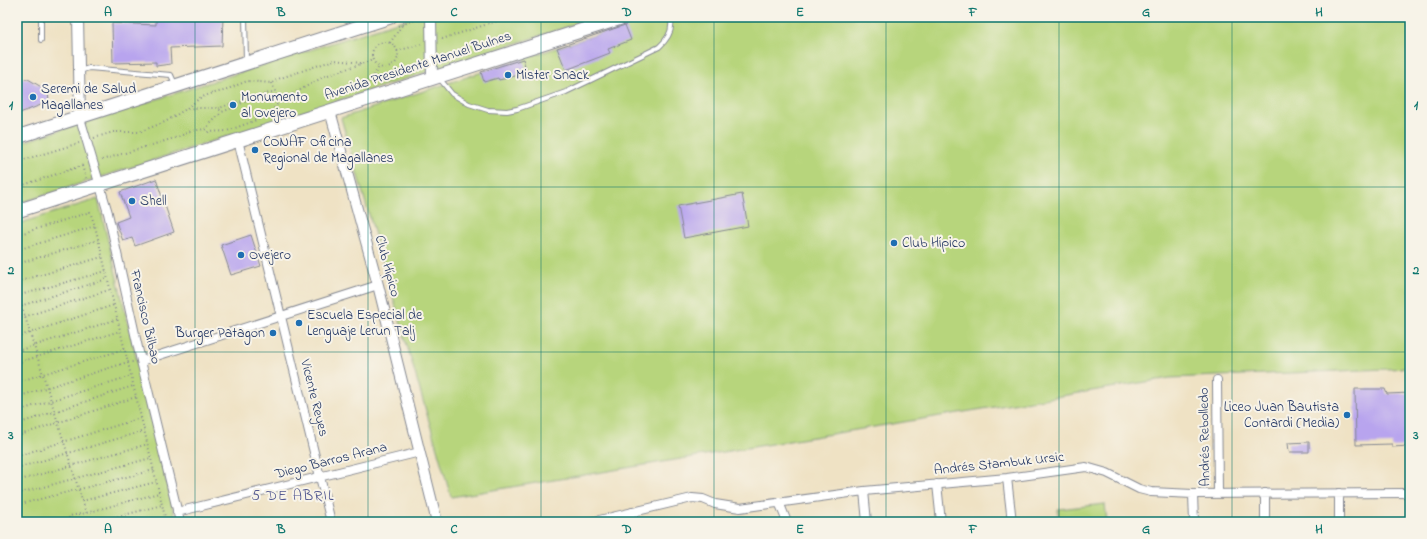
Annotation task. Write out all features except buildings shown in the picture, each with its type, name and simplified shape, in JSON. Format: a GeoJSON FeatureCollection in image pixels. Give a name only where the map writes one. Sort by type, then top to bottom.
{"type":"FeatureCollection","features":[{"type":"Feature","properties":{"kind":"main road"},"geometry":{"type":"LineString","coordinates":[[17,137],[80,118],[390,17]]}},
{"type":"Feature","properties":{"kind":"main road","name":"Avenida Presidente Manuel Bulnes"},"geometry":{"type":"LineString","coordinates":[[17,211],[624,17]]}},
{"type":"Feature","properties":{"kind":"street"},"geometry":{"type":"LineString","coordinates":[[78,17],[80,118]]}},
{"type":"Feature","properties":{"kind":"street"},"geometry":{"type":"LineString","coordinates":[[431,17],[431,42],[435,77]]}},
{"type":"Feature","properties":{"kind":"street","name":"Club Hípico"},"geometry":{"type":"LineString","coordinates":[[330,111],[378,285],[437,522]]}},
{"type":"Feature","properties":{"kind":"street","name":"Francisco Bilbao"},"geometry":{"type":"LineString","coordinates":[[80,118],[86,141],[101,184],[141,361],[180,522]]}},
{"type":"Feature","properties":{"kind":"street","name":"Vicente Reyes"},"geometry":{"type":"LineString","coordinates":[[238,140],[331,522]]}},
{"type":"Feature","properties":{"kind":"street"},"geometry":{"type":"LineString","coordinates":[[141,361],[378,285]]}},
{"type":"Feature","properties":{"kind":"street","name":"Andrés Rebolledo"},"geometry":{"type":"LineString","coordinates":[[1217,380],[1218,493]]}},
{"type":"Feature","properties":{"kind":"street","name":"Diego Barros Arana"},"geometry":{"type":"LineString","coordinates":[[178,512],[420,452]]}},
{"type":"Feature","properties":{"kind":"street","name":"Andrés Stambuk Ursic"},"geometry":{"type":"LineString","coordinates":[[591,522],[692,498],[703,499],[715,504],[740,508],[864,491],[1007,478],[1086,467],[1107,472],[1139,489],[1151,492],[1193,494],[1410,493]]}},
{"type":"Feature","properties":{"kind":"street"},"geometry":{"type":"LineString","coordinates":[[1007,478],[1012,522]]}},
{"type":"Feature","properties":{"kind":"street"},"geometry":{"type":"LineString","coordinates":[[937,484],[941,522]]}},
{"type":"Feature","properties":{"kind":"street"},"geometry":{"type":"LineString","coordinates":[[864,491],[867,522]]}},
{"type":"Feature","properties":{"kind":"street"},"geometry":{"type":"LineString","coordinates":[[1265,493],[1265,522]]}},
{"type":"Feature","properties":{"kind":"street"},"geometry":{"type":"LineString","coordinates":[[1339,493],[1339,522]]}},
{"type":"Feature","properties":{"kind":"street"},"geometry":{"type":"LineString","coordinates":[[1193,494],[1194,522]]}},
{"type":"Feature","properties":{"kind":"street"},"geometry":{"type":"LineString","coordinates":[[779,502],[787,522]]}},
{"type":"Feature","properties":{"kind":"street"},"geometry":{"type":"LineString","coordinates":[[632,512],[634,522]]}},
{"type":"Feature","properties":{"kind":"lane"},"geometry":{"type":"LineString","coordinates":[[41,17],[41,40]]}},
{"type":"Feature","properties":{"kind":"lane"},"geometry":{"type":"LineString","coordinates":[[245,17],[246,64]]}},
{"type":"Feature","properties":{"kind":"lane"},"geometry":{"type":"LineString","coordinates":[[435,77],[452,94],[469,104],[488,110],[508,111],[517,109],[566,92],[659,47],[670,32],[672,22],[670,17]]}},
{"type":"Feature","properties":{"kind":"lane"},"geometry":{"type":"LineString","coordinates":[[79,71],[89,68],[172,74],[176,87]]}},
{"type":"Feature","properties":{"kind":"path"},"geometry":{"type":"LineString","coordinates":[[389,43],[404,22],[404,17]]}},
{"type":"Feature","properties":{"kind":"path"},"geometry":{"type":"LineString","coordinates":[[397,51],[431,42],[509,17]]}},
{"type":"Feature","properties":{"kind":"path"},"geometry":{"type":"LineString","coordinates":[[385,42],[393,46],[397,51],[398,57],[394,64],[387,68],[379,67],[373,60],[372,53],[377,45],[385,42]]}},
{"type":"Feature","properties":{"kind":"path"},"geometry":{"type":"LineString","coordinates":[[17,162],[113,132],[139,132],[165,122],[200,98],[223,91],[247,81],[272,83],[278,79],[334,60],[363,64]]}},
{"type":"Feature","properties":{"kind":"path"},"geometry":{"type":"LineString","coordinates":[[17,187],[191,132],[205,130],[209,132],[227,131],[268,115],[280,102],[325,76],[373,60]]}},
{"type":"Feature","properties":{"kind":"path"},"geometry":{"type":"LineString","coordinates":[[361,101],[379,67]]}},
{"type":"Feature","properties":{"kind":"path"},"geometry":{"type":"LineString","coordinates":[[272,83],[280,102]]}},
{"type":"Feature","properties":{"kind":"path"},"geometry":{"type":"LineString","coordinates":[[205,130],[222,112],[246,101],[275,91]]}},
{"type":"Feature","properties":{"kind":"path"},"geometry":{"type":"LineString","coordinates":[[186,109],[220,108],[235,102],[246,101]]}},
{"type":"Feature","properties":{"kind":"path"},"geometry":{"type":"LineString","coordinates":[[220,108],[222,112]]}},
{"type":"Feature","properties":{"kind":"path"},"geometry":{"type":"LineString","coordinates":[[17,235],[90,212],[103,257],[166,521],[159,522]]}},
{"type":"Feature","properties":{"kind":"path"},"geometry":{"type":"LineString","coordinates":[[17,250],[95,226]]}},
{"type":"Feature","properties":{"kind":"path"},"geometry":{"type":"LineString","coordinates":[[17,264],[98,240]]}},
{"type":"Feature","properties":{"kind":"path"},"geometry":{"type":"LineString","coordinates":[[17,282],[103,257]]}},
{"type":"Feature","properties":{"kind":"path"},"geometry":{"type":"LineString","coordinates":[[18,296],[106,271]]}},
{"type":"Feature","properties":{"kind":"path"},"geometry":{"type":"LineString","coordinates":[[17,307],[108,279]]}},
{"type":"Feature","properties":{"kind":"path"},"geometry":{"type":"LineString","coordinates":[[17,319],[109,290]]}},
{"type":"Feature","properties":{"kind":"path"},"geometry":{"type":"LineString","coordinates":[[17,291],[86,513]]}},
{"type":"Feature","properties":{"kind":"path"},"geometry":{"type":"LineString","coordinates":[[17,337],[114,305]]}},
{"type":"Feature","properties":{"kind":"path"},"geometry":{"type":"LineString","coordinates":[[17,351],[118,319]]}},
{"type":"Feature","properties":{"kind":"path"},"geometry":{"type":"LineString","coordinates":[[17,363],[120,331]]}},
{"type":"Feature","properties":{"kind":"path"},"geometry":{"type":"LineString","coordinates":[[17,382],[125,349]]}},
{"type":"Feature","properties":{"kind":"path"},"geometry":{"type":"LineString","coordinates":[[17,397],[128,362]]}},
{"type":"Feature","properties":{"kind":"path"},"geometry":{"type":"LineString","coordinates":[[17,411],[131,376]]}},
{"type":"Feature","properties":{"kind":"path"},"geometry":{"type":"LineString","coordinates":[[17,424],[134,386]]}},
{"type":"Feature","properties":{"kind":"path"},"geometry":{"type":"LineString","coordinates":[[17,436],[136,397]]}},
{"type":"Feature","properties":{"kind":"path"},"geometry":{"type":"LineString","coordinates":[[17,456],[141,418]]}},
{"type":"Feature","properties":{"kind":"path"},"geometry":{"type":"LineString","coordinates":[[17,468],[144,431]]}},
{"type":"Feature","properties":{"kind":"path"},"geometry":{"type":"LineString","coordinates":[[17,481],[148,444]]}},
{"type":"Feature","properties":{"kind":"path"},"geometry":{"type":"LineString","coordinates":[[17,494],[151,458]]}},
{"type":"Feature","properties":{"kind":"path"},"geometry":{"type":"LineString","coordinates":[[17,505],[154,470]]}},
{"type":"Feature","properties":{"kind":"path"},"geometry":{"type":"LineString","coordinates":[[82,501],[156,482]]}},
{"type":"Feature","properties":{"kind":"path"},"geometry":{"type":"LineString","coordinates":[[69,522],[69,516],[86,513],[159,493]]}},
{"type":"Feature","properties":{"kind":"path"},"geometry":{"type":"LineString","coordinates":[[98,522],[162,505]]}},
{"type":"Feature","properties":{"kind":"path"},"geometry":{"type":"LineString","coordinates":[[124,515],[125,522]]}},
{"type":"Feature","properties":{"kind":"green space"},"geometry":{"type":"Polygon","coordinates":[[[413,17],[598,17],[17,204],[17,144],[413,17]]]}},
{"type":"Feature","properties":{"kind":"green space","name":"Club Hípico"},"geometry":{"type":"Polygon","coordinates":[[[651,17],[1410,17],[1410,368],[1170,378],[451,497],[341,118],[651,17]]]}},
{"type":"Feature","properties":{"kind":"green space"},"geometry":{"type":"Polygon","coordinates":[[[98,199],[176,522],[17,522],[17,224],[98,199]]]}},
{"type":"Feature","properties":{"kind":"green space"},"geometry":{"type":"Polygon","coordinates":[[[1105,504],[1107,522],[1059,522],[1058,509],[1105,504]]]}},
{"type":"Feature","properties":{"kind":"place","name":"Mister Snack"},"geometry":{"type":"Point","coordinates":[508,75]}},
{"type":"Feature","properties":{"kind":"place","name":"Seremi de Salud Magallanes"},"geometry":{"type":"Point","coordinates":[33,97]}},
{"type":"Feature","properties":{"kind":"place","name":"Monumento al Ovejero"},"geometry":{"type":"Point","coordinates":[233,105]}},
{"type":"Feature","properties":{"kind":"place","name":"CONAF Oficina Regional de Magallanes"},"geometry":{"type":"Point","coordinates":[255,150]}},
{"type":"Feature","properties":{"kind":"place","name":"Shell"},"geometry":{"type":"Point","coordinates":[132,201]}},
{"type":"Feature","properties":{"kind":"place","name":"Club Hípico"},"geometry":{"type":"Point","coordinates":[894,243]}},
{"type":"Feature","properties":{"kind":"place","name":"Ovejero"},"geometry":{"type":"Point","coordinates":[241,255]}},
{"type":"Feature","properties":{"kind":"place","name":"Escuela Especial de Lenguaje Lerun Talj"},"geometry":{"type":"Point","coordinates":[299,323]}},
{"type":"Feature","properties":{"kind":"place","name":"Burger Patagon"},"geometry":{"type":"Point","coordinates":[273,333]}},
{"type":"Feature","properties":{"kind":"place","name":"Liceo Juan Bautista Contardi (Media)"},"geometry":{"type":"Point","coordinates":[1347,415]}},
{"type":"Feature","properties":{"kind":"district","name":"5 DE ABRIL"},"geometry":{"type":"Point","coordinates":[293,496]}}]}
